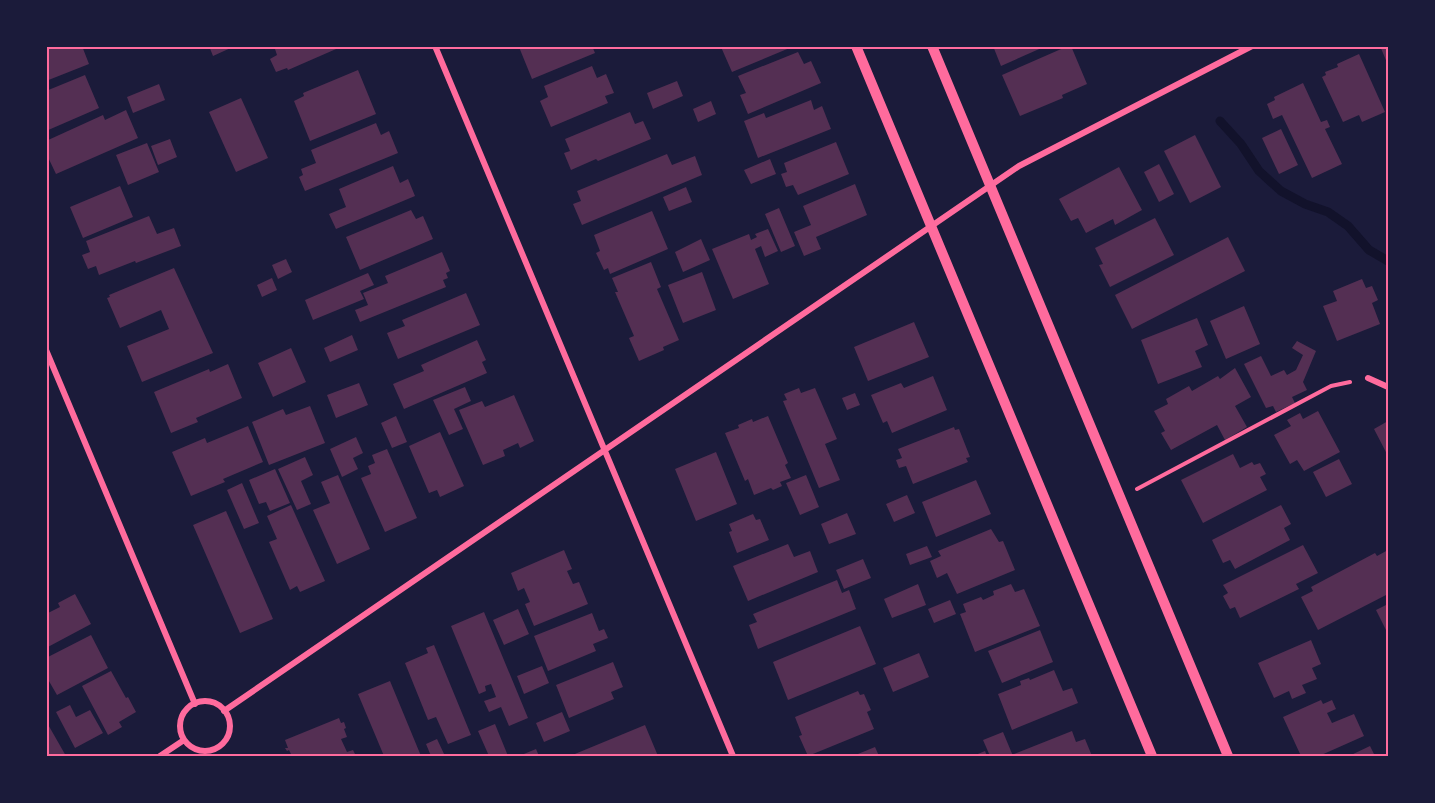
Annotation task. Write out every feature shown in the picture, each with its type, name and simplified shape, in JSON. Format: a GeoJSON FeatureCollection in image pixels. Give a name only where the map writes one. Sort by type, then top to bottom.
{"type":"FeatureCollection","features":[{"type":"Feature","properties":{"kind":"street"},"geometry":{"type":"LineString","coordinates":[[435,46],[733,756]]}},
{"type":"Feature","properties":{"kind":"street"},"geometry":{"type":"LineString","coordinates":[[855,46],[1152,756]]}},
{"type":"Feature","properties":{"kind":"street"},"geometry":{"type":"LineString","coordinates":[[932,46],[1228,756]]}},
{"type":"Feature","properties":{"kind":"street"},"geometry":{"type":"LineString","coordinates":[[224,711],[1019,166],[1252,46]]}},
{"type":"Feature","properties":{"kind":"street"},"geometry":{"type":"LineString","coordinates":[[46,350],[195,704]]}},
{"type":"Feature","properties":{"kind":"street"},"geometry":{"type":"LineString","coordinates":[[1368,378],[1389,387]]}},
{"type":"Feature","properties":{"kind":"street"},"geometry":{"type":"LineString","coordinates":[[211,702],[224,711],[230,725],[229,732],[216,753],[197,750],[183,740],[181,719],[189,707],[211,702]]}},
{"type":"Feature","properties":{"kind":"street"},"geometry":{"type":"LineString","coordinates":[[160,756],[183,740]]}},
{"type":"Feature","properties":{"kind":"path"},"geometry":{"type":"LineString","coordinates":[[1120,498],[1331,386],[1368,378]]}},
{"type":"Feature","properties":{"kind":"building"},"geometry":{"type":"Polygon","coordinates":[[[46,46],[82,46],[89,64],[46,81],[46,46]]]}},
{"type":"Feature","properties":{"kind":"building"},"geometry":{"type":"Polygon","coordinates":[[[209,46],[235,46],[213,56],[209,46]]]}},
{"type":"Feature","properties":{"kind":"building"},"geometry":{"type":"Polygon","coordinates":[[[274,46],[343,46],[288,70],[287,68],[276,72],[270,59],[277,55],[274,46]]]}},
{"type":"Feature","properties":{"kind":"building"},"geometry":{"type":"Polygon","coordinates":[[[592,46],[595,53],[532,79],[519,47],[592,46]]]}},
{"type":"Feature","properties":{"kind":"building"},"geometry":{"type":"Polygon","coordinates":[[[993,46],[1046,46],[1001,66],[993,46]]]}},
{"type":"Feature","properties":{"kind":"building"},"geometry":{"type":"Polygon","coordinates":[[[1071,46],[1087,84],[1062,95],[1063,98],[1020,116],[1002,75],[1071,46]]]}},
{"type":"Feature","properties":{"kind":"building"},"geometry":{"type":"Polygon","coordinates":[[[1380,46],[1388,46],[1388,65],[1380,46]]]}},
{"type":"Feature","properties":{"kind":"building"},"geometry":{"type":"Polygon","coordinates":[[[721,47],[792,47],[732,72],[721,47]]]}},
{"type":"Feature","properties":{"kind":"building"},"geometry":{"type":"Polygon","coordinates":[[[798,52],[804,64],[811,61],[821,83],[748,114],[740,95],[746,93],[738,76],[798,52]]]}},
{"type":"Feature","properties":{"kind":"building"},"geometry":{"type":"Polygon","coordinates":[[[1359,54],[1385,112],[1362,122],[1359,115],[1343,122],[1322,77],[1326,75],[1325,72],[1338,67],[1337,64],[1359,54]]]}},
{"type":"Feature","properties":{"kind":"building"},"geometry":{"type":"Polygon","coordinates":[[[592,66],[597,78],[606,74],[614,93],[605,96],[608,103],[551,127],[540,101],[548,97],[544,86],[592,66]]]}},
{"type":"Feature","properties":{"kind":"building"},"geometry":{"type":"Polygon","coordinates":[[[358,70],[376,114],[310,141],[294,101],[304,96],[303,93],[358,70]]]}},
{"type":"Feature","properties":{"kind":"building"},"geometry":{"type":"Polygon","coordinates":[[[85,75],[99,108],[46,131],[46,91],[85,75]]]}},
{"type":"Feature","properties":{"kind":"building"},"geometry":{"type":"Polygon","coordinates":[[[677,81],[683,96],[653,109],[647,93],[677,81]]]}},
{"type":"Feature","properties":{"kind":"building"},"geometry":{"type":"Polygon","coordinates":[[[1303,83],[1321,122],[1327,120],[1330,127],[1325,129],[1342,164],[1312,178],[1282,115],[1273,119],[1267,104],[1275,100],[1274,97],[1303,83]]]}},
{"type":"Feature","properties":{"kind":"building"},"geometry":{"type":"Polygon","coordinates":[[[159,84],[165,100],[133,113],[127,97],[159,84]]]}},
{"type":"Feature","properties":{"kind":"building"},"geometry":{"type":"Polygon","coordinates":[[[241,98],[268,158],[236,172],[209,112],[241,98]]]}},
{"type":"Feature","properties":{"kind":"building"},"geometry":{"type":"Polygon","coordinates":[[[811,100],[814,110],[822,106],[831,129],[758,158],[744,121],[764,113],[766,118],[811,100]]]}},
{"type":"Feature","properties":{"kind":"building"},"geometry":{"type":"Polygon","coordinates":[[[711,101],[716,114],[698,122],[693,109],[711,101]]]}},
{"type":"Feature","properties":{"kind":"building"},"geometry":{"type":"Polygon","coordinates":[[[126,110],[138,138],[56,174],[46,153],[46,141],[103,115],[105,120],[126,110]]]}},
{"type":"Feature","properties":{"kind":"building"},"geometry":{"type":"Polygon","coordinates":[[[630,112],[635,124],[643,121],[651,139],[571,170],[564,153],[570,151],[565,139],[630,112]]]}},
{"type":"Feature","properties":{"kind":"building"},"geometry":{"type":"Polygon","coordinates":[[[376,123],[381,135],[389,131],[398,153],[305,191],[299,177],[303,175],[301,169],[316,163],[311,150],[376,123]]]}},
{"type":"Feature","properties":{"kind":"building"},"geometry":{"type":"Polygon","coordinates":[[[1281,129],[1298,165],[1279,174],[1262,138],[1281,129]]]}},
{"type":"Feature","properties":{"kind":"building"},"geometry":{"type":"Polygon","coordinates":[[[1195,135],[1221,187],[1190,203],[1164,151],[1195,135]]]}},
{"type":"Feature","properties":{"kind":"building"},"geometry":{"type":"Polygon","coordinates":[[[170,139],[177,157],[158,165],[151,146],[170,139]]]}},
{"type":"Feature","properties":{"kind":"building"},"geometry":{"type":"Polygon","coordinates":[[[836,142],[849,174],[798,195],[793,185],[786,187],[781,174],[787,172],[784,163],[836,142]]]}},
{"type":"Feature","properties":{"kind":"building"},"geometry":{"type":"Polygon","coordinates":[[[147,143],[159,172],[128,185],[116,155],[147,143]]]}},
{"type":"Feature","properties":{"kind":"building"},"geometry":{"type":"Polygon","coordinates":[[[667,154],[672,165],[695,156],[702,175],[582,225],[573,204],[581,201],[577,191],[667,154]]]}},
{"type":"Feature","properties":{"kind":"building"},"geometry":{"type":"Polygon","coordinates":[[[770,159],[776,174],[751,184],[744,170],[770,159]]]}},
{"type":"Feature","properties":{"kind":"building"},"geometry":{"type":"Polygon","coordinates":[[[1159,164],[1174,194],[1159,202],[1144,172],[1159,164]]]}},
{"type":"Feature","properties":{"kind":"building"},"geometry":{"type":"Polygon","coordinates":[[[393,166],[400,183],[408,179],[415,196],[336,229],[329,214],[346,207],[339,189],[393,166]]]}},
{"type":"Feature","properties":{"kind":"building"},"geometry":{"type":"Polygon","coordinates":[[[1119,167],[1142,210],[1115,225],[1113,219],[1086,233],[1078,218],[1071,221],[1059,199],[1119,167]]]}},
{"type":"Feature","properties":{"kind":"building"},"geometry":{"type":"Polygon","coordinates":[[[855,184],[867,215],[816,237],[821,249],[804,256],[794,232],[811,225],[803,206],[855,184]]]}},
{"type":"Feature","properties":{"kind":"building"},"geometry":{"type":"Polygon","coordinates":[[[120,186],[133,217],[83,238],[70,207],[120,186]]]}},
{"type":"Feature","properties":{"kind":"building"},"geometry":{"type":"Polygon","coordinates":[[[686,187],[692,202],[669,211],[663,197],[686,187]]]}},
{"type":"Feature","properties":{"kind":"building"},"geometry":{"type":"Polygon","coordinates":[[[779,208],[795,246],[781,252],[765,214],[779,208]]]}},
{"type":"Feature","properties":{"kind":"building"},"geometry":{"type":"Polygon","coordinates":[[[411,210],[416,219],[423,216],[433,239],[360,270],[346,237],[411,210]]]}},
{"type":"Feature","properties":{"kind":"building"},"geometry":{"type":"Polygon","coordinates":[[[652,211],[668,249],[610,274],[608,268],[604,270],[596,253],[600,251],[594,235],[652,211]]]}},
{"type":"Feature","properties":{"kind":"building"},"geometry":{"type":"Polygon","coordinates":[[[149,216],[157,234],[174,228],[181,246],[99,275],[96,266],[88,269],[82,255],[90,252],[86,241],[149,216]]]}},
{"type":"Feature","properties":{"kind":"building"},"geometry":{"type":"Polygon","coordinates":[[[1155,218],[1174,255],[1110,287],[1099,265],[1103,264],[1095,248],[1155,218]]]}},
{"type":"Feature","properties":{"kind":"building"},"geometry":{"type":"Polygon","coordinates":[[[768,229],[778,251],[765,257],[761,246],[755,249],[769,284],[733,299],[712,249],[749,234],[751,240],[757,237],[755,234],[768,229]]]}},
{"type":"Feature","properties":{"kind":"building"},"geometry":{"type":"Polygon","coordinates":[[[1228,237],[1245,271],[1132,329],[1115,295],[1228,237]]]}},
{"type":"Feature","properties":{"kind":"building"},"geometry":{"type":"Polygon","coordinates":[[[701,239],[710,260],[683,272],[675,252],[701,239]]]}},
{"type":"Feature","properties":{"kind":"building"},"geometry":{"type":"Polygon","coordinates":[[[442,252],[450,271],[446,273],[448,278],[443,280],[446,287],[360,322],[355,310],[368,305],[363,293],[388,283],[385,276],[442,252]]]}},
{"type":"Feature","properties":{"kind":"building"},"geometry":{"type":"Polygon","coordinates":[[[286,259],[292,272],[278,279],[272,265],[286,259]]]}},
{"type":"Feature","properties":{"kind":"building"},"geometry":{"type":"Polygon","coordinates":[[[651,262],[661,287],[657,289],[679,340],[663,347],[664,350],[639,361],[629,338],[634,336],[615,292],[618,292],[612,278],[651,262]]]}},
{"type":"Feature","properties":{"kind":"building"},"geometry":{"type":"Polygon","coordinates":[[[174,268],[213,353],[142,382],[127,346],[169,329],[161,310],[120,328],[107,298],[110,297],[109,295],[174,268]]]}},
{"type":"Feature","properties":{"kind":"building"},"geometry":{"type":"Polygon","coordinates":[[[702,272],[716,310],[683,323],[668,285],[702,272]]]}},
{"type":"Feature","properties":{"kind":"building"},"geometry":{"type":"Polygon","coordinates":[[[368,273],[374,285],[360,291],[364,299],[313,320],[305,300],[368,273]]]}},
{"type":"Feature","properties":{"kind":"building"},"geometry":{"type":"Polygon","coordinates":[[[272,278],[277,290],[262,297],[257,285],[272,278]]]}},
{"type":"Feature","properties":{"kind":"building"},"geometry":{"type":"Polygon","coordinates":[[[1362,279],[1366,288],[1372,286],[1378,300],[1372,303],[1380,324],[1337,341],[1323,306],[1337,301],[1333,291],[1362,279]]]}},
{"type":"Feature","properties":{"kind":"building"},"geometry":{"type":"Polygon","coordinates":[[[466,293],[480,325],[398,359],[387,333],[405,326],[402,320],[466,293]]]}},
{"type":"Feature","properties":{"kind":"building"},"geometry":{"type":"Polygon","coordinates":[[[1244,306],[1260,344],[1226,359],[1210,321],[1244,306]]]}},
{"type":"Feature","properties":{"kind":"building"},"geometry":{"type":"Polygon","coordinates":[[[1197,318],[1208,345],[1195,351],[1202,367],[1158,384],[1141,340],[1197,318]]]}},
{"type":"Feature","properties":{"kind":"building"},"geometry":{"type":"Polygon","coordinates":[[[914,322],[929,357],[868,381],[854,347],[914,322]]]}},
{"type":"Feature","properties":{"kind":"building"},"geometry":{"type":"Polygon","coordinates":[[[352,335],[358,350],[330,362],[324,348],[352,335]]]}},
{"type":"Feature","properties":{"kind":"building"},"geometry":{"type":"Polygon","coordinates":[[[477,340],[486,360],[482,362],[487,373],[404,409],[393,384],[424,371],[421,365],[477,340]]]}},
{"type":"Feature","properties":{"kind":"building"},"geometry":{"type":"Polygon","coordinates":[[[1297,341],[1316,351],[1303,382],[1307,390],[1292,397],[1295,403],[1276,412],[1273,406],[1266,408],[1244,364],[1261,356],[1271,376],[1284,370],[1287,375],[1296,370],[1303,355],[1292,348],[1297,341]]]}},
{"type":"Feature","properties":{"kind":"building"},"geometry":{"type":"Polygon","coordinates":[[[291,348],[306,382],[273,397],[258,363],[291,348]]]}},
{"type":"Feature","properties":{"kind":"building"},"geometry":{"type":"Polygon","coordinates":[[[228,364],[242,398],[196,418],[198,422],[171,433],[154,392],[209,369],[210,372],[228,364]]]}},
{"type":"Feature","properties":{"kind":"building"},"geometry":{"type":"Polygon","coordinates":[[[1235,368],[1251,397],[1235,406],[1247,427],[1225,440],[1217,425],[1171,450],[1161,433],[1165,431],[1154,411],[1168,404],[1166,399],[1189,386],[1192,391],[1218,376],[1220,379],[1235,368]]]}},
{"type":"Feature","properties":{"kind":"building"},"geometry":{"type":"Polygon","coordinates":[[[933,376],[947,410],[892,433],[887,421],[883,423],[871,395],[901,383],[904,388],[933,376]]]}},
{"type":"Feature","properties":{"kind":"building"},"geometry":{"type":"Polygon","coordinates":[[[359,383],[368,405],[336,418],[327,395],[359,383]]]}},
{"type":"Feature","properties":{"kind":"building"},"geometry":{"type":"Polygon","coordinates":[[[465,387],[471,401],[454,409],[463,429],[449,435],[433,400],[465,387]]]}},
{"type":"Feature","properties":{"kind":"building"},"geometry":{"type":"Polygon","coordinates":[[[799,388],[801,393],[815,388],[837,439],[825,444],[840,480],[819,488],[783,401],[787,400],[784,394],[799,388]]]}},
{"type":"Feature","properties":{"kind":"building"},"geometry":{"type":"Polygon","coordinates":[[[855,393],[860,405],[847,410],[842,398],[855,393]]]}},
{"type":"Feature","properties":{"kind":"building"},"geometry":{"type":"Polygon","coordinates":[[[514,395],[534,441],[520,448],[518,443],[503,450],[505,456],[483,465],[459,410],[482,401],[485,407],[514,395]]]}},
{"type":"Feature","properties":{"kind":"building"},"geometry":{"type":"Polygon","coordinates":[[[310,406],[325,443],[269,465],[252,422],[283,409],[286,415],[310,406]]]}},
{"type":"Feature","properties":{"kind":"building"},"geometry":{"type":"Polygon","coordinates":[[[1318,411],[1340,452],[1304,471],[1297,460],[1290,464],[1274,435],[1291,426],[1287,420],[1300,413],[1303,419],[1318,411]]]}},
{"type":"Feature","properties":{"kind":"building"},"geometry":{"type":"Polygon","coordinates":[[[396,416],[407,442],[392,448],[381,423],[396,416]]]}},
{"type":"Feature","properties":{"kind":"building"},"geometry":{"type":"Polygon","coordinates":[[[768,416],[788,463],[785,465],[791,478],[780,482],[782,486],[754,495],[748,479],[745,481],[725,433],[739,428],[738,425],[752,419],[753,422],[768,416]]]}},
{"type":"Feature","properties":{"kind":"building"},"geometry":{"type":"Polygon","coordinates":[[[1388,421],[1388,456],[1374,429],[1388,421]]]}},
{"type":"Feature","properties":{"kind":"building"},"geometry":{"type":"Polygon","coordinates":[[[248,426],[263,462],[223,479],[225,482],[191,496],[172,452],[205,438],[207,443],[248,426]]]}},
{"type":"Feature","properties":{"kind":"building"},"geometry":{"type":"Polygon","coordinates":[[[954,427],[955,430],[959,429],[970,457],[966,458],[968,462],[913,484],[906,466],[899,468],[896,460],[902,458],[898,449],[954,427]]]}},
{"type":"Feature","properties":{"kind":"building"},"geometry":{"type":"Polygon","coordinates":[[[440,432],[464,486],[440,497],[437,490],[429,493],[409,446],[440,432]]]}},
{"type":"Feature","properties":{"kind":"building"},"geometry":{"type":"Polygon","coordinates":[[[356,437],[363,453],[353,458],[358,469],[342,477],[330,449],[356,437]]]}},
{"type":"Feature","properties":{"kind":"building"},"geometry":{"type":"Polygon","coordinates":[[[387,449],[417,518],[385,532],[361,478],[371,474],[368,466],[375,463],[372,455],[387,449]]]}},
{"type":"Feature","properties":{"kind":"building"},"geometry":{"type":"Polygon","coordinates":[[[716,452],[737,504],[696,521],[675,469],[716,452]]]}},
{"type":"Feature","properties":{"kind":"building"},"geometry":{"type":"Polygon","coordinates":[[[1233,454],[1240,468],[1252,462],[1254,465],[1260,463],[1266,474],[1260,477],[1267,490],[1203,523],[1181,480],[1233,454]]]}},
{"type":"Feature","properties":{"kind":"building"},"geometry":{"type":"Polygon","coordinates":[[[305,457],[313,475],[301,481],[311,504],[297,510],[278,469],[305,457]]]}},
{"type":"Feature","properties":{"kind":"building"},"geometry":{"type":"Polygon","coordinates":[[[1339,459],[1352,484],[1326,497],[1313,472],[1339,459]]]}},
{"type":"Feature","properties":{"kind":"building"},"geometry":{"type":"Polygon","coordinates":[[[275,469],[290,503],[270,511],[266,502],[259,504],[249,480],[275,469]]]}},
{"type":"Feature","properties":{"kind":"building"},"geometry":{"type":"Polygon","coordinates":[[[338,475],[370,549],[337,564],[313,510],[330,503],[321,482],[338,475]]]}},
{"type":"Feature","properties":{"kind":"building"},"geometry":{"type":"Polygon","coordinates":[[[806,475],[819,507],[800,515],[786,483],[806,475]]]}},
{"type":"Feature","properties":{"kind":"building"},"geometry":{"type":"Polygon","coordinates":[[[976,480],[991,514],[936,537],[922,502],[976,480]]]}},
{"type":"Feature","properties":{"kind":"building"},"geometry":{"type":"Polygon","coordinates":[[[242,483],[259,523],[244,529],[227,490],[242,483]]]}},
{"type":"Feature","properties":{"kind":"building"},"geometry":{"type":"Polygon","coordinates":[[[907,495],[915,513],[894,522],[886,504],[907,495]]]}},
{"type":"Feature","properties":{"kind":"building"},"geometry":{"type":"Polygon","coordinates":[[[291,505],[325,581],[300,592],[297,586],[290,590],[269,542],[277,539],[267,516],[291,505]]]}},
{"type":"Feature","properties":{"kind":"building"},"geometry":{"type":"Polygon","coordinates":[[[1281,505],[1291,524],[1284,528],[1290,540],[1235,569],[1230,560],[1223,563],[1212,540],[1281,505]]]}},
{"type":"Feature","properties":{"kind":"building"},"geometry":{"type":"Polygon","coordinates":[[[226,511],[273,619],[240,633],[193,525],[226,511]]]}},
{"type":"Feature","properties":{"kind":"building"},"geometry":{"type":"Polygon","coordinates":[[[847,513],[856,534],[829,544],[821,524],[847,513]]]}},
{"type":"Feature","properties":{"kind":"building"},"geometry":{"type":"Polygon","coordinates":[[[753,514],[756,520],[760,519],[769,540],[737,553],[729,532],[732,531],[729,524],[753,514]]]}},
{"type":"Feature","properties":{"kind":"building"},"geometry":{"type":"Polygon","coordinates":[[[991,529],[999,542],[1003,541],[1015,570],[957,594],[947,573],[937,578],[930,561],[941,556],[938,551],[991,529]]]}},
{"type":"Feature","properties":{"kind":"building"},"geometry":{"type":"Polygon","coordinates":[[[788,544],[794,557],[810,551],[818,572],[748,601],[733,566],[788,544]]]}},
{"type":"Feature","properties":{"kind":"building"},"geometry":{"type":"Polygon","coordinates":[[[1303,545],[1318,573],[1296,584],[1299,589],[1240,618],[1235,607],[1230,609],[1223,596],[1228,593],[1223,585],[1303,545]]]}},
{"type":"Feature","properties":{"kind":"building"},"geometry":{"type":"Polygon","coordinates":[[[927,546],[932,557],[910,565],[906,554],[927,546]]]}},
{"type":"Feature","properties":{"kind":"building"},"geometry":{"type":"Polygon","coordinates":[[[564,550],[572,569],[567,571],[573,584],[579,582],[588,604],[534,626],[525,604],[530,602],[524,588],[518,591],[511,573],[564,550]]]}},
{"type":"Feature","properties":{"kind":"building"},"geometry":{"type":"Polygon","coordinates":[[[1388,550],[1388,594],[1318,630],[1301,597],[1313,591],[1311,587],[1375,553],[1377,556],[1388,550]]]}},
{"type":"Feature","properties":{"kind":"building"},"geometry":{"type":"Polygon","coordinates":[[[863,559],[871,578],[844,589],[836,570],[863,559]]]}},
{"type":"Feature","properties":{"kind":"building"},"geometry":{"type":"Polygon","coordinates":[[[837,580],[842,593],[849,590],[856,609],[758,649],[749,625],[757,622],[753,614],[837,580]]]}},
{"type":"Feature","properties":{"kind":"building"},"geometry":{"type":"Polygon","coordinates":[[[918,584],[926,605],[892,618],[884,599],[918,584]]]}},
{"type":"Feature","properties":{"kind":"building"},"geometry":{"type":"Polygon","coordinates":[[[1011,584],[1015,592],[1024,589],[1040,626],[975,652],[960,614],[966,612],[963,604],[981,597],[983,600],[994,595],[993,591],[1011,584]]]}},
{"type":"Feature","properties":{"kind":"building"},"geometry":{"type":"Polygon","coordinates":[[[75,594],[91,624],[46,648],[46,614],[60,607],[58,603],[75,594]]]}},
{"type":"Feature","properties":{"kind":"building"},"geometry":{"type":"Polygon","coordinates":[[[950,600],[956,614],[934,623],[928,609],[950,600]]]}},
{"type":"Feature","properties":{"kind":"building"},"geometry":{"type":"Polygon","coordinates":[[[1388,604],[1388,634],[1376,610],[1388,604]]]}},
{"type":"Feature","properties":{"kind":"building"},"geometry":{"type":"Polygon","coordinates":[[[518,609],[529,634],[504,645],[493,620],[518,609]]]}},
{"type":"Feature","properties":{"kind":"building"},"geometry":{"type":"Polygon","coordinates":[[[484,612],[528,718],[509,726],[501,707],[489,712],[484,701],[496,697],[491,684],[485,686],[486,691],[479,694],[451,626],[484,612]]]}},
{"type":"Feature","properties":{"kind":"building"},"geometry":{"type":"Polygon","coordinates":[[[592,613],[599,631],[604,629],[608,638],[593,644],[596,651],[548,671],[534,636],[592,613]]]}},
{"type":"Feature","properties":{"kind":"building"},"geometry":{"type":"Polygon","coordinates":[[[860,626],[876,664],[788,700],[773,662],[860,626]]]}},
{"type":"Feature","properties":{"kind":"building"},"geometry":{"type":"Polygon","coordinates":[[[1040,630],[1053,662],[1002,683],[988,651],[1040,630]]]}},
{"type":"Feature","properties":{"kind":"building"},"geometry":{"type":"Polygon","coordinates":[[[91,635],[108,668],[57,695],[46,676],[46,658],[91,635]]]}},
{"type":"Feature","properties":{"kind":"building"},"geometry":{"type":"Polygon","coordinates":[[[1311,640],[1321,664],[1312,668],[1317,679],[1302,685],[1306,693],[1292,699],[1289,691],[1274,698],[1258,663],[1311,640]]]}},
{"type":"Feature","properties":{"kind":"building"},"geometry":{"type":"Polygon","coordinates":[[[434,645],[471,735],[448,744],[436,717],[428,720],[405,663],[428,653],[426,648],[434,645]]]}},
{"type":"Feature","properties":{"kind":"building"},"geometry":{"type":"Polygon","coordinates":[[[919,653],[929,677],[893,692],[883,668],[919,653]]]}},
{"type":"Feature","properties":{"kind":"building"},"geometry":{"type":"Polygon","coordinates":[[[613,662],[623,687],[611,692],[614,699],[569,718],[556,685],[613,662]]]}},
{"type":"Feature","properties":{"kind":"building"},"geometry":{"type":"Polygon","coordinates":[[[542,666],[549,683],[524,694],[517,676],[542,666]]]}},
{"type":"Feature","properties":{"kind":"building"},"geometry":{"type":"Polygon","coordinates":[[[1054,670],[1063,691],[1072,688],[1078,703],[1012,730],[998,694],[1021,685],[1020,681],[1029,678],[1030,680],[1054,670]]]}},
{"type":"Feature","properties":{"kind":"building"},"geometry":{"type":"Polygon","coordinates":[[[111,671],[136,712],[119,722],[122,727],[108,735],[82,686],[111,671]]]}},
{"type":"Feature","properties":{"kind":"building"},"geometry":{"type":"Polygon","coordinates":[[[390,681],[421,756],[384,756],[358,694],[390,681]]]}},
{"type":"Feature","properties":{"kind":"building"},"geometry":{"type":"Polygon","coordinates":[[[858,691],[860,695],[864,694],[871,710],[867,712],[874,729],[808,756],[799,736],[802,735],[795,717],[858,691]]]}},
{"type":"Feature","properties":{"kind":"building"},"geometry":{"type":"Polygon","coordinates":[[[1321,700],[1323,704],[1332,700],[1336,709],[1327,713],[1332,723],[1354,714],[1364,736],[1319,756],[1301,756],[1283,717],[1321,700]]]}},
{"type":"Feature","properties":{"kind":"building"},"geometry":{"type":"Polygon","coordinates":[[[70,705],[76,717],[90,710],[103,733],[75,748],[56,712],[70,705]]]}},
{"type":"Feature","properties":{"kind":"building"},"geometry":{"type":"Polygon","coordinates":[[[562,712],[570,731],[544,742],[536,723],[562,712]]]}},
{"type":"Feature","properties":{"kind":"building"},"geometry":{"type":"Polygon","coordinates":[[[339,718],[341,723],[344,722],[347,737],[341,739],[347,752],[353,750],[356,756],[292,756],[285,748],[288,748],[285,740],[339,718]]]}},
{"type":"Feature","properties":{"kind":"building"},"geometry":{"type":"Polygon","coordinates":[[[46,721],[66,756],[46,756],[46,721]]]}},
{"type":"Feature","properties":{"kind":"building"},"geometry":{"type":"Polygon","coordinates":[[[495,724],[508,756],[489,756],[478,731],[495,724]]]}},
{"type":"Feature","properties":{"kind":"building"},"geometry":{"type":"Polygon","coordinates":[[[645,725],[658,756],[570,756],[645,725]]]}},
{"type":"Feature","properties":{"kind":"building"},"geometry":{"type":"Polygon","coordinates":[[[1072,731],[1076,742],[1085,739],[1092,756],[1015,756],[1014,754],[1072,731]]]}},
{"type":"Feature","properties":{"kind":"building"},"geometry":{"type":"Polygon","coordinates":[[[1003,732],[1013,756],[990,756],[983,740],[1003,732]]]}},
{"type":"Feature","properties":{"kind":"building"},"geometry":{"type":"Polygon","coordinates":[[[437,739],[445,756],[431,756],[426,744],[437,739]]]}},
{"type":"Feature","properties":{"kind":"building"},"geometry":{"type":"Polygon","coordinates":[[[1370,746],[1375,756],[1349,756],[1370,746]]]}},
{"type":"Feature","properties":{"kind":"building"},"geometry":{"type":"Polygon","coordinates":[[[875,747],[879,756],[853,756],[875,747]]]}},
{"type":"Feature","properties":{"kind":"building"},"geometry":{"type":"Polygon","coordinates":[[[536,749],[539,756],[519,756],[536,749]]]}},
{"type":"Feature","properties":{"kind":"building"},"geometry":{"type":"Polygon","coordinates":[[[985,751],[987,756],[973,756],[985,751]]]}},
{"type":"Feature","properties":{"kind":"waterway"},"geometry":{"type":"LineString","coordinates":[[1220,121],[1241,144],[1259,171],[1281,191],[1305,204],[1328,212],[1348,226],[1369,250],[1388,261]]}}]}
